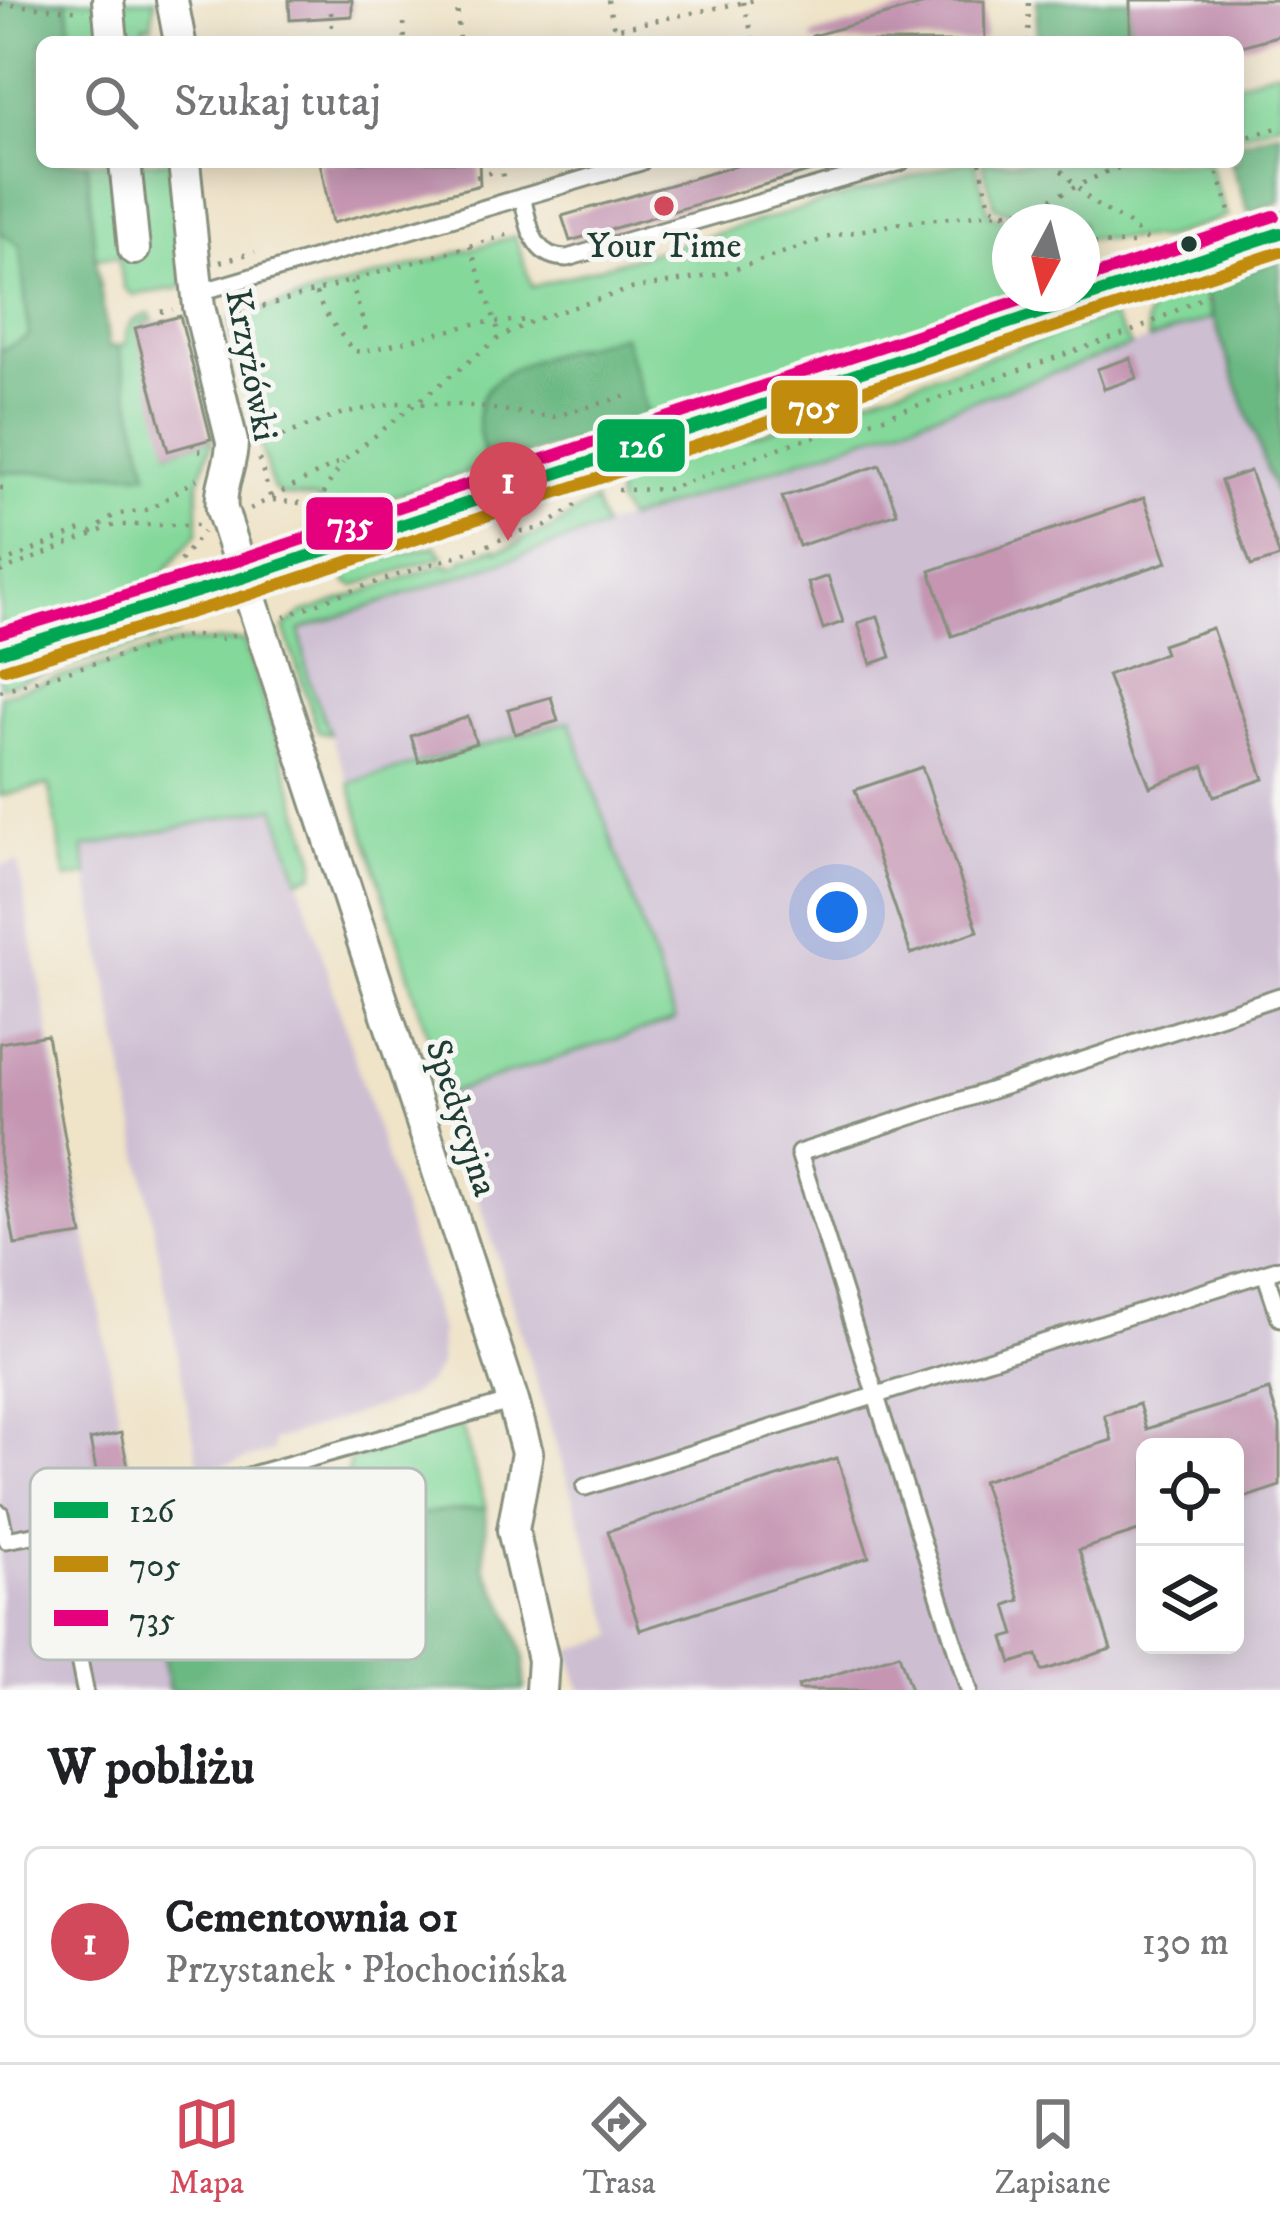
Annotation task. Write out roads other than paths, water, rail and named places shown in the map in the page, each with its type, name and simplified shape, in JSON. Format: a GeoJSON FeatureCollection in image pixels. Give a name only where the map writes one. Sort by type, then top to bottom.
{"type":"FeatureCollection","features":[{"type":"Feature","properties":{"kind":"main road"},"geometry":{"type":"LineString","coordinates":[[0,652],[242,578],[1280,233]]}},
{"type":"Feature","properties":{"kind":"street"},"geometry":{"type":"LineString","coordinates":[[108,0],[111,36]]}},
{"type":"Feature","properties":{"kind":"street"},"geometry":{"type":"LineString","coordinates":[[159,36],[162,0]]}},
{"type":"Feature","properties":{"kind":"street"},"geometry":{"type":"LineString","coordinates":[[172,0],[179,36]]}},
{"type":"Feature","properties":{"kind":"street"},"geometry":{"type":"LineString","coordinates":[[126,168],[134,249]]}},
{"type":"Feature","properties":{"kind":"street","name":"Krzyżówki"},"geometry":{"type":"LineString","coordinates":[[185,168],[197,292],[232,442],[221,503],[242,578]]}},
{"type":"Feature","properties":{"kind":"street","name":"Spedycyjna"},"geometry":{"type":"LineString","coordinates":[[242,578],[527,1453],[513,1531],[543,1660],[541,1690]]}},
{"type":"Feature","properties":{"kind":"lane"},"geometry":{"type":"LineString","coordinates":[[197,292],[620,168]]}},
{"type":"Feature","properties":{"kind":"lane"},"geometry":{"type":"LineString","coordinates":[[522,197],[536,247],[544,254],[575,257],[880,168]]}},
{"type":"Feature","properties":{"kind":"lane"},"geometry":{"type":"LineString","coordinates":[[969,1690],[800,1153],[1280,996]]}},
{"type":"Feature","properties":{"kind":"lane"},"geometry":{"type":"LineString","coordinates":[[585,1487],[1272,1270],[1280,1318]]}},
{"type":"Feature","properties":{"kind":"lane"},"geometry":{"type":"LineString","coordinates":[[276,1468],[513,1401]]}},
{"type":"Feature","properties":{"kind":"lane"},"geometry":{"type":"LineString","coordinates":[[0,1513],[6,1540],[30,1536]]}},
{"type":"Feature","properties":{"kind":"lane"},"geometry":{"type":"LineString","coordinates":[[79,1660],[85,1690]]}},
{"type":"Feature","properties":{"kind":"place","name":"Your Time"},"geometry":{"type":"Point","coordinates":[664,206]}},
{"type":"Feature","properties":{"kind":"place","name":"Cementownia 01"},"geometry":{"type":"Point","coordinates":[508,541]}}]}
